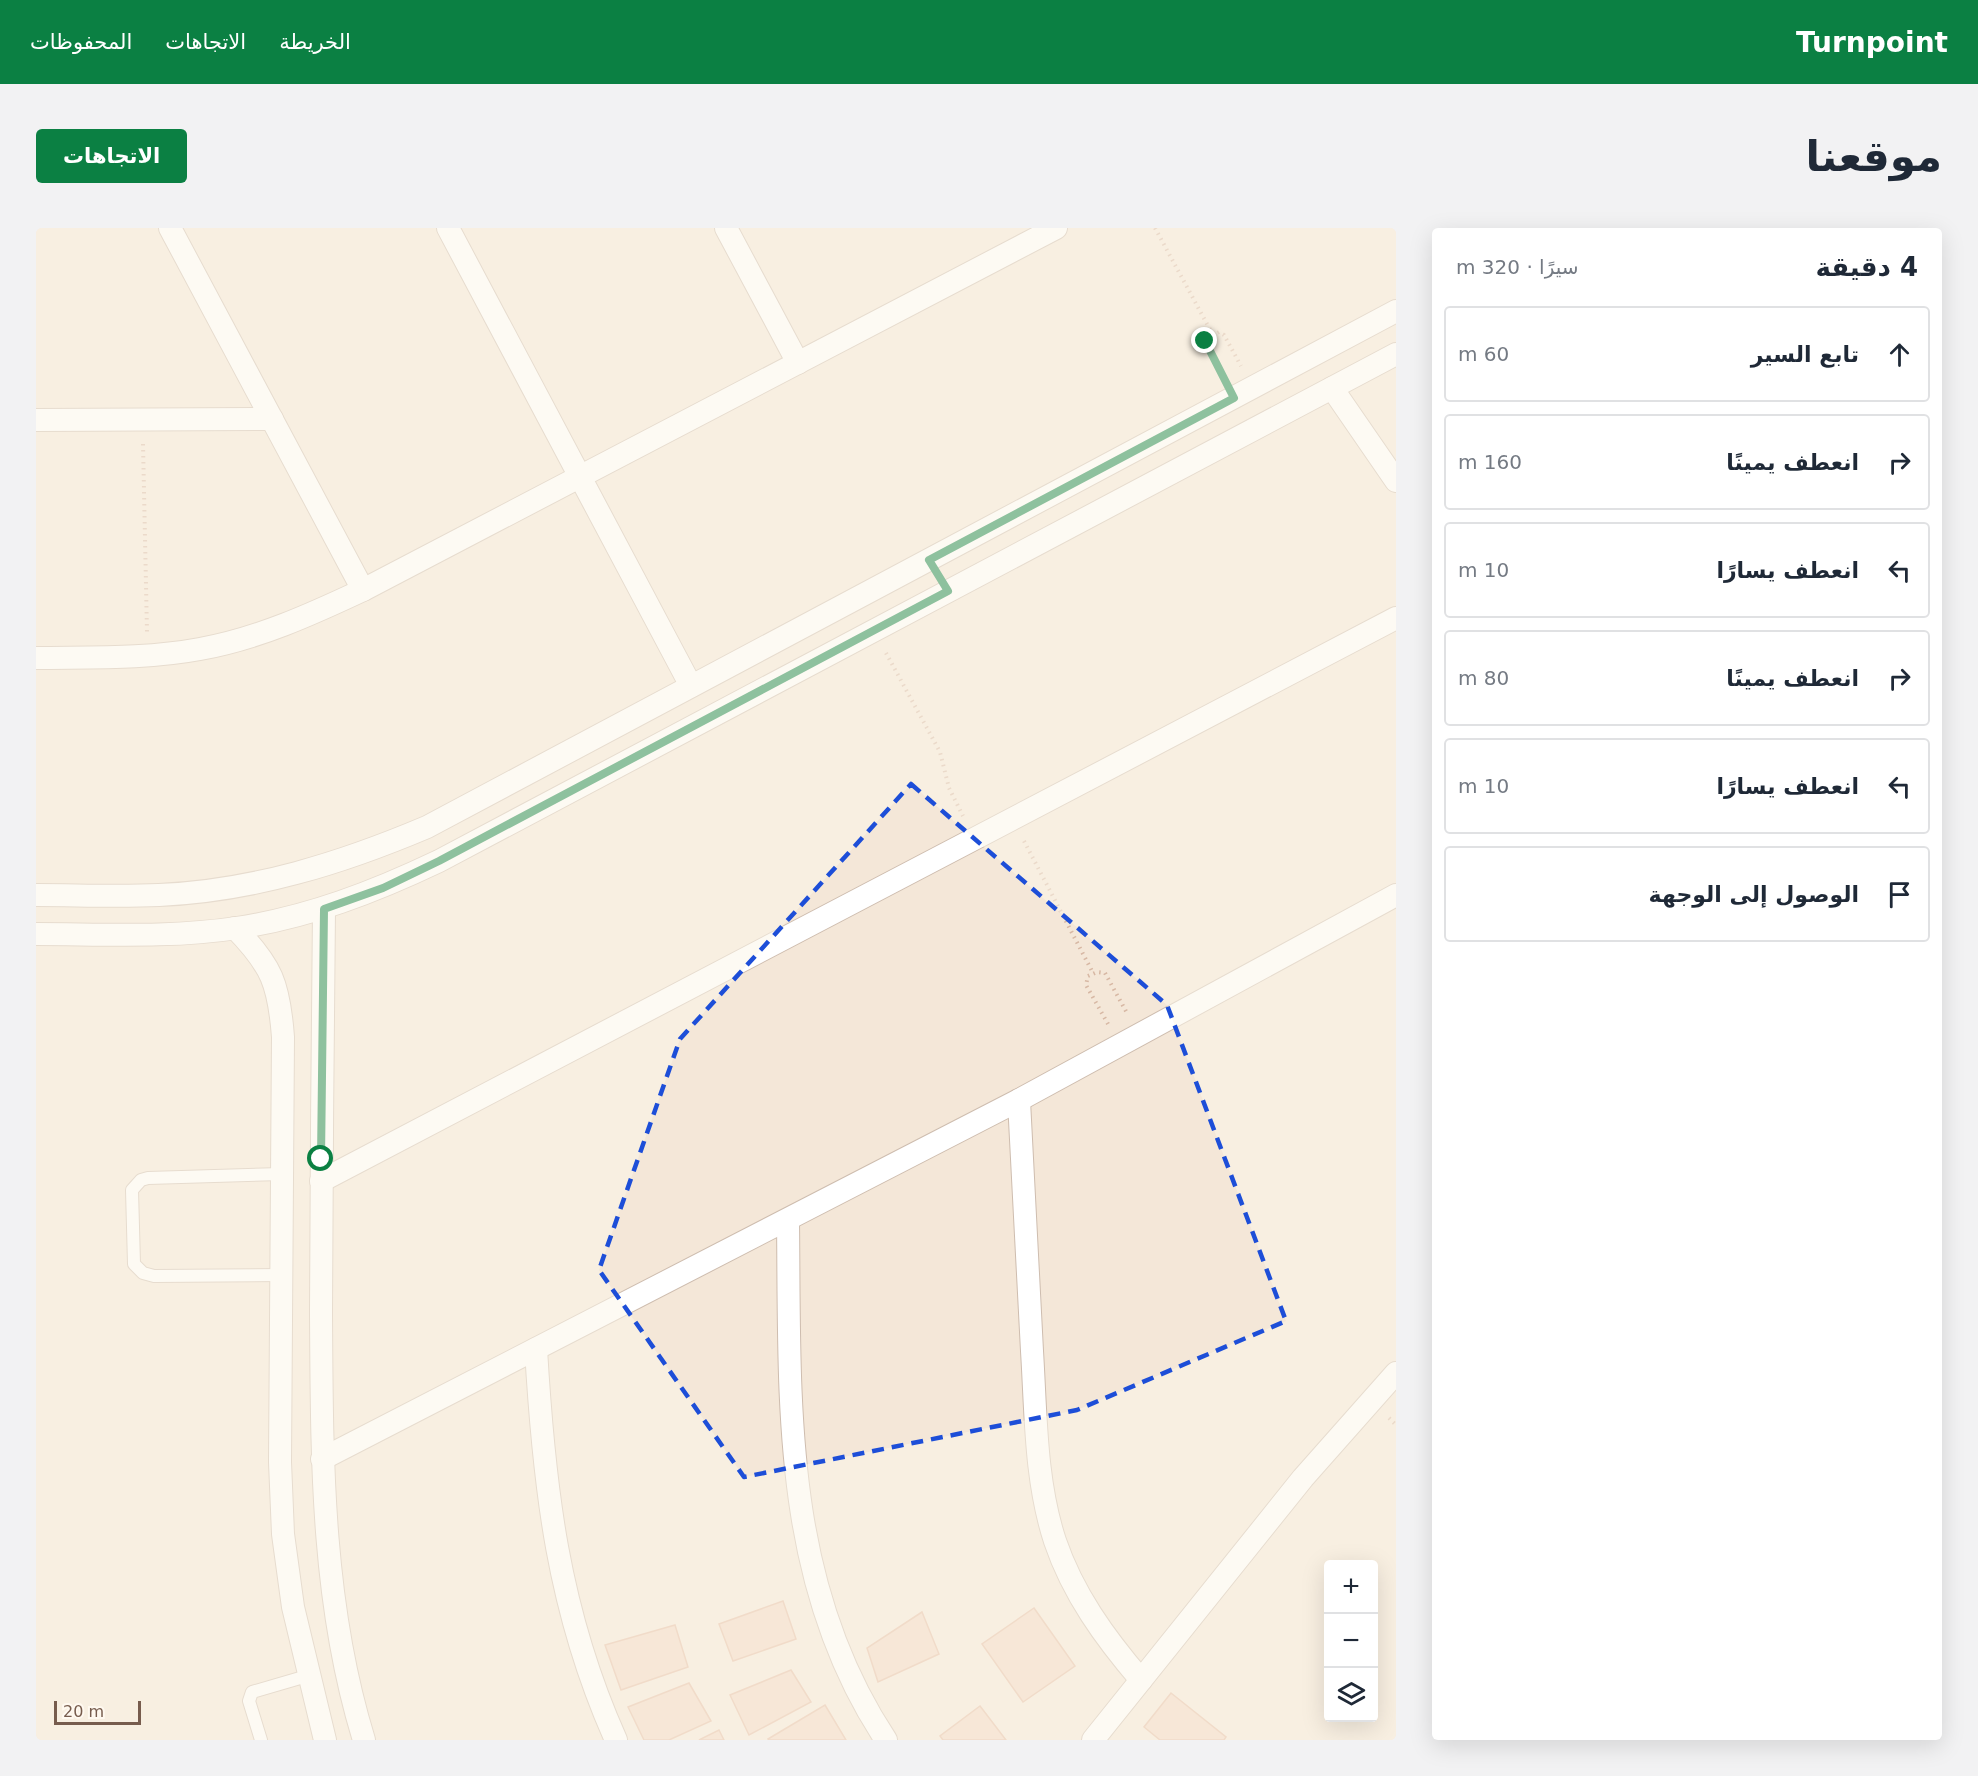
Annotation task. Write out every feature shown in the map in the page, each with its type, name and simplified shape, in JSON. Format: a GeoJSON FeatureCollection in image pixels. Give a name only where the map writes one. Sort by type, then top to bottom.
{"type":"FeatureCollection","features":[{"type":"Feature","properties":{"kind":"street"},"geometry":{"type":"LineString","coordinates":[[170,228],[363,590]]}},
{"type":"Feature","properties":{"kind":"street"},"geometry":{"type":"LineString","coordinates":[[448,228],[691,686]]}},
{"type":"Feature","properties":{"kind":"street"},"geometry":{"type":"LineString","coordinates":[[726,228],[798,363]]}},
{"type":"Feature","properties":{"kind":"street"},"geometry":{"type":"LineString","coordinates":[[36,658],[147,655],[201,649],[256,634],[311,614],[363,590],[1056,228]]}},
{"type":"Feature","properties":{"kind":"street"},"geometry":{"type":"LineString","coordinates":[[36,895],[160,895],[216,890],[324,866],[427,827],[1396,311]]}},
{"type":"Feature","properties":{"kind":"street"},"geometry":{"type":"LineString","coordinates":[[36,934],[164,934],[235,928],[324,909],[383,888],[439,861],[1396,354]]}},
{"type":"Feature","properties":{"kind":"street"},"geometry":{"type":"LineString","coordinates":[[1332,388],[1396,481]]}},
{"type":"Feature","properties":{"kind":"street"},"geometry":{"type":"LineString","coordinates":[[36,420],[272,419]]}},
{"type":"Feature","properties":{"kind":"street"},"geometry":{"type":"LineString","coordinates":[[929,560],[948,591]]}},
{"type":"Feature","properties":{"kind":"street"},"geometry":{"type":"LineString","coordinates":[[321,1181],[1396,618]]}},
{"type":"Feature","properties":{"kind":"street"},"geometry":{"type":"LineString","coordinates":[[322,1459],[1019,1100],[1396,895]]}},
{"type":"Feature","properties":{"kind":"street"},"geometry":{"type":"LineString","coordinates":[[324,909],[321,1181],[322,1459],[325,1526],[332,1597],[345,1668],[364,1740]]}},
{"type":"Feature","properties":{"kind":"street"},"geometry":{"type":"LineString","coordinates":[[235,928],[261,955],[274,981],[281,1010],[280,1462],[283,1534],[293,1607],[307,1676],[325,1740]]}},
{"type":"Feature","properties":{"kind":"street"},"geometry":{"type":"LineString","coordinates":[[1019,1100],[1036,1427],[1042,1488],[1055,1541],[1077,1592],[1105,1638],[1141,1680]]}},
{"type":"Feature","properties":{"kind":"street"},"geometry":{"type":"LineString","coordinates":[[788,1220],[791,1421],[796,1486],[808,1551],[826,1614],[850,1675],[886,1740]]}},
{"type":"Feature","properties":{"kind":"street"},"geometry":{"type":"LineString","coordinates":[[536,1349],[545,1479],[556,1553],[591,1677],[616,1740]]}},
{"type":"Feature","properties":{"kind":"street"},"geometry":{"type":"LineString","coordinates":[[1093,1740],[1304,1478],[1396,1373]]}},
{"type":"Feature","properties":{"kind":"lane"},"geometry":{"type":"LineString","coordinates":[[282,1174],[148,1178],[141,1180],[132,1190],[135,1264],[143,1273],[154,1276],[282,1275]]}},
{"type":"Feature","properties":{"kind":"lane"},"geometry":{"type":"LineString","coordinates":[[261,1740],[249,1701],[252,1692],[307,1676]]}},
{"type":"Feature","properties":{"kind":"path"},"geometry":{"type":"LineString","coordinates":[[1155,228],[1213,335]]}},
{"type":"Feature","properties":{"kind":"path"},"geometry":{"type":"LineString","coordinates":[[1219,332],[1224,334],[1244,393],[1205,345],[1207,339],[1219,332]]}},
{"type":"Feature","properties":{"kind":"path"},"geometry":{"type":"LineString","coordinates":[[143,419],[147,655]]}},
{"type":"Feature","properties":{"kind":"path"},"geometry":{"type":"LineString","coordinates":[[874,631],[940,752],[951,795],[975,839]]}},
{"type":"Feature","properties":{"kind":"path"},"geometry":{"type":"LineString","coordinates":[[1012,819],[1093,974]]}},
{"type":"Feature","properties":{"kind":"path"},"geometry":{"type":"LineString","coordinates":[[1093,974],[1105,974],[1130,1040],[1086,985],[1086,980],[1093,974]]}},
{"type":"Feature","properties":{"kind":"highlighted area"},"geometry":{"type":"Polygon","coordinates":[[[911,784],[1167,1005],[1286,1321],[1077,1410],[744,1477],[599,1270],[680,1039],[911,784]]]}},
{"type":"Feature","properties":{"kind":"shaded area"},"geometry":{"type":"Polygon","coordinates":[[[36,228],[1396,228],[1396,1740],[36,1740],[36,228]]]}},
{"type":"Feature","properties":{"kind":"building"},"geometry":{"type":"Polygon","coordinates":[[[783,1601],[796,1639],[733,1661],[719,1624],[783,1601]]]}},
{"type":"Feature","properties":{"kind":"building"},"geometry":{"type":"Polygon","coordinates":[[[1034,1608],[1075,1666],[1023,1702],[982,1644],[1034,1608]]]}},
{"type":"Feature","properties":{"kind":"building"},"geometry":{"type":"Polygon","coordinates":[[[922,1612],[939,1654],[878,1682],[867,1648],[922,1612]]]}},
{"type":"Feature","properties":{"kind":"building"},"geometry":{"type":"Polygon","coordinates":[[[675,1625],[688,1667],[621,1690],[605,1645],[675,1625]]]}},
{"type":"Feature","properties":{"kind":"building"},"geometry":{"type":"Polygon","coordinates":[[[791,1670],[811,1702],[749,1735],[730,1695],[791,1670]]]}},
{"type":"Feature","properties":{"kind":"building"},"geometry":{"type":"Polygon","coordinates":[[[689,1683],[711,1721],[669,1740],[644,1740],[628,1707],[689,1683]]]}},
{"type":"Feature","properties":{"kind":"building"},"geometry":{"type":"Polygon","coordinates":[[[1171,1693],[1226,1737],[1224,1740],[1160,1740],[1144,1727],[1171,1693]]]}},
{"type":"Feature","properties":{"kind":"building"},"geometry":{"type":"Polygon","coordinates":[[[825,1705],[846,1740],[768,1739],[825,1705]]]}},
{"type":"Feature","properties":{"kind":"building"},"geometry":{"type":"Polygon","coordinates":[[[980,1706],[1006,1740],[943,1740],[940,1736],[980,1706]]]}},
{"type":"Feature","properties":{"kind":"building"},"geometry":{"type":"Polygon","coordinates":[[[719,1730],[724,1740],[699,1740],[719,1730]]]}},
{"type":"Feature","properties":{"kind":"route"},"geometry":{"type":"LineString","coordinates":[[321,1159],[324,909],[383,888],[439,861],[948,591],[929,560],[1234,398],[1205,345],[1205,341]]}}]}
